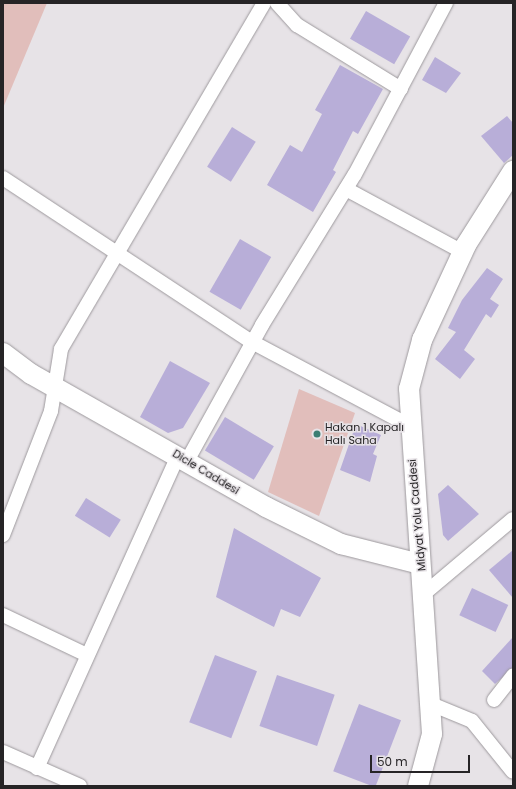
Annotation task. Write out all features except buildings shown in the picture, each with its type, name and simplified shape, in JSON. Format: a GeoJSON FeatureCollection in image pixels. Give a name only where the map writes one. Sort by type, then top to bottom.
{"type":"FeatureCollection","features":[{"type":"Feature","properties":{"kind":"street"},"geometry":{"type":"LineString","coordinates":[[3,535],[51,411],[61,349],[264,3]]}},
{"type":"Feature","properties":{"kind":"street"},"geometry":{"type":"LineString","coordinates":[[277,3],[297,26],[401,90]]}},
{"type":"Feature","properties":{"kind":"street"},"geometry":{"type":"LineString","coordinates":[[37,768],[87,655],[182,458],[346,189],[401,90],[446,3]]}},
{"type":"Feature","properties":{"kind":"street","name":"Midyat Yolu Caddesi"},"geometry":{"type":"LineString","coordinates":[[418,786],[432,734],[425,593],[420,564],[410,426],[409,389],[416,362],[462,252],[513,171]]}},
{"type":"Feature","properties":{"kind":"street"},"geometry":{"type":"LineString","coordinates":[[3,178],[116,254],[252,342],[410,426]]}},
{"type":"Feature","properties":{"kind":"street"},"geometry":{"type":"LineString","coordinates":[[346,189],[462,252]]}},
{"type":"Feature","properties":{"kind":"street","name":"Dicle Caddesi"},"geometry":{"type":"LineString","coordinates":[[3,353],[32,374],[56,385],[266,507],[341,544],[420,564]]}},
{"type":"Feature","properties":{"kind":"street"},"geometry":{"type":"LineString","coordinates":[[425,593],[513,519]]}},
{"type":"Feature","properties":{"kind":"street"},"geometry":{"type":"LineString","coordinates":[[3,615],[87,655]]}},
{"type":"Feature","properties":{"kind":"street"},"geometry":{"type":"LineString","coordinates":[[494,700],[513,676]]}},
{"type":"Feature","properties":{"kind":"street"},"geometry":{"type":"LineString","coordinates":[[431,704],[472,721],[513,772]]}},
{"type":"Feature","properties":{"kind":"street"},"geometry":{"type":"LineString","coordinates":[[3,752],[80,786]]}},
{"type":"Feature","properties":{"kind":"shaded area"},"geometry":{"type":"Polygon","coordinates":[[[3,3],[47,3],[3,108],[3,3]]]}},
{"type":"Feature","properties":{"kind":"shaded area","name":"Hakan 1 Kapalı Halı Saha"},"geometry":{"type":"Polygon","coordinates":[[[299,389],[355,413],[319,516],[268,492],[299,389]]]}},
{"type":"Feature","properties":{"kind":"place","name":"Hakan 1 Kapalı Halı Saha"},"geometry":{"type":"Point","coordinates":[317,434]}}]}
